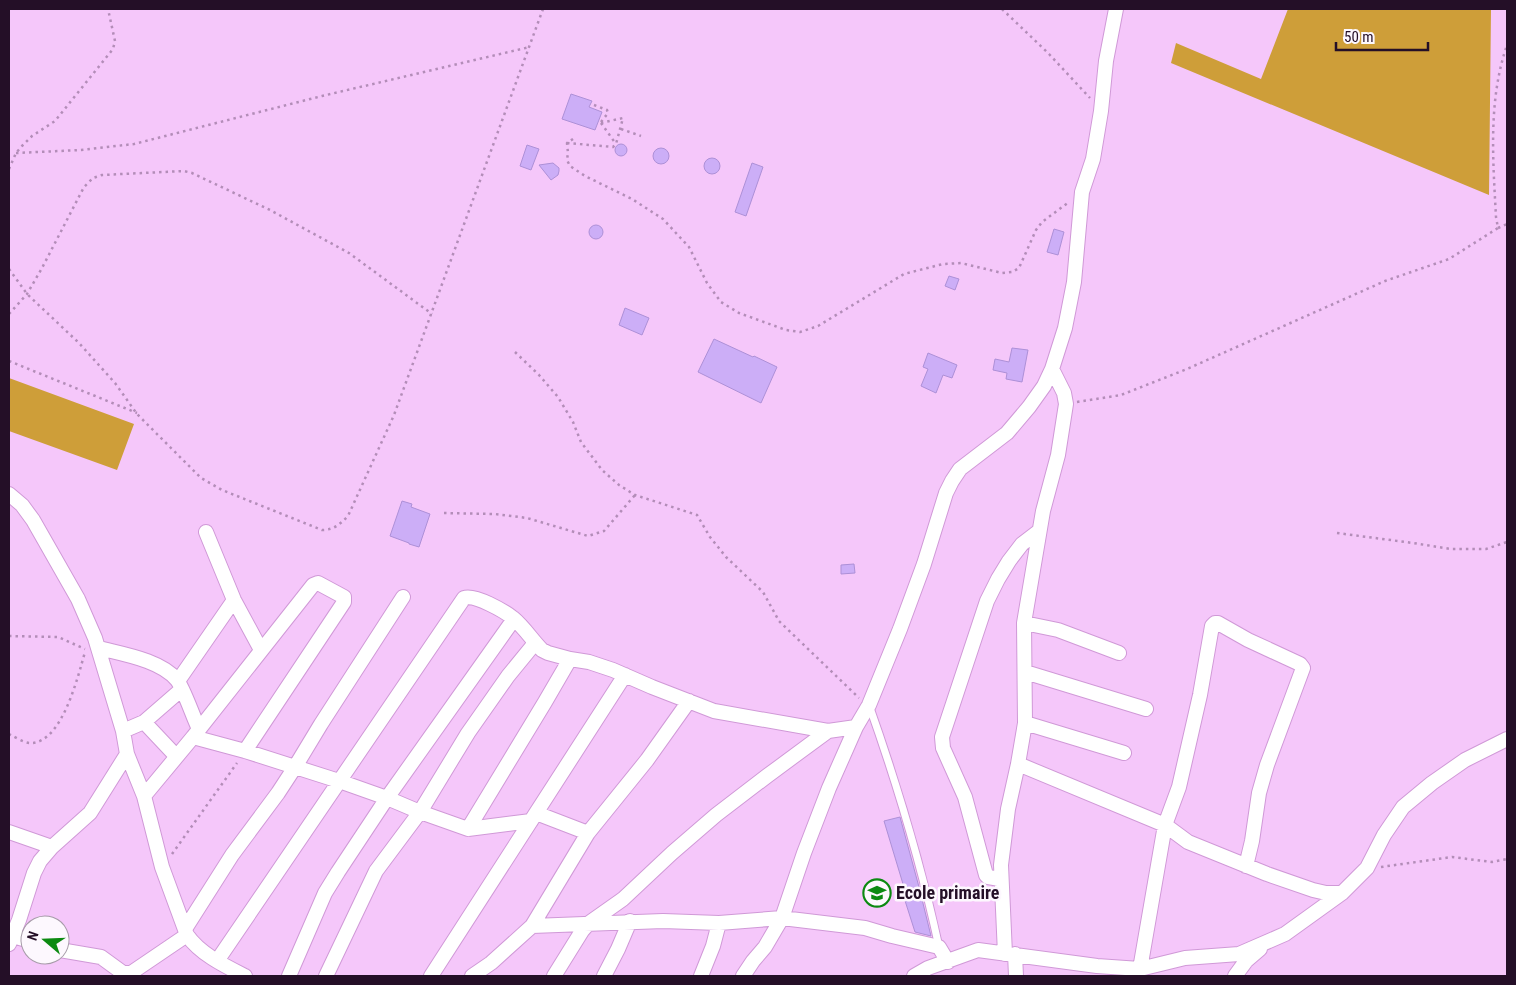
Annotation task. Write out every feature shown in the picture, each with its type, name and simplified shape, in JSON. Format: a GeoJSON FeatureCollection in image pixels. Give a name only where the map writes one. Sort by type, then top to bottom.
{"type":"FeatureCollection","features":[{"type":"Feature","properties":{"kind":"street"},"geometry":{"type":"LineString","coordinates":[[743,976],[752,961],[765,947],[782,918],[815,825],[856,727],[869,705],[911,602],[946,493],[952,481],[960,468],[1007,433],[1044,386],[1052,369],[1065,328],[1074,282],[1082,192],[1093,159],[1106,61],[1116,9]]}},
{"type":"Feature","properties":{"kind":"street"},"geometry":{"type":"LineString","coordinates":[[1016,976],[1010,954],[1000,879],[1008,809],[1025,723],[1024,623],[1043,512],[1058,455],[1066,404],[1064,393],[1052,369]]}},
{"type":"Feature","properties":{"kind":"street"},"geometry":{"type":"LineString","coordinates":[[9,494],[22,505],[33,520],[78,599],[123,731],[127,754],[144,796],[162,867],[186,932],[193,944],[223,968],[245,976]]}},
{"type":"Feature","properties":{"kind":"street"},"geometry":{"type":"LineString","coordinates":[[1000,879],[986,875],[965,797],[943,748],[942,737],[991,594],[1008,562],[1022,544],[1040,531]]}},
{"type":"Feature","properties":{"kind":"street"},"geometry":{"type":"LineString","coordinates":[[206,532],[234,600],[261,650]]}},
{"type":"Feature","properties":{"kind":"street"},"geometry":{"type":"LineString","coordinates":[[144,796],[261,650],[315,584],[318,583],[345,598],[344,602],[245,751]]}},
{"type":"Feature","properties":{"kind":"street"},"geometry":{"type":"LineString","coordinates":[[70,952],[101,957],[127,974],[131,973],[186,932],[232,855],[278,793],[403,597]]}},
{"type":"Feature","properties":{"kind":"street"},"geometry":{"type":"LineString","coordinates":[[223,968],[339,781],[464,598],[473,597],[514,619],[535,643],[548,653],[589,662],[714,711],[828,731],[856,727]]}},
{"type":"Feature","properties":{"kind":"street"},"geometry":{"type":"LineString","coordinates":[[123,731],[144,722],[180,685],[234,600]]}},
{"type":"Feature","properties":{"kind":"street"},"geometry":{"type":"LineString","coordinates":[[290,976],[325,894],[387,798],[514,619]]}},
{"type":"Feature","properties":{"kind":"street"},"geometry":{"type":"LineString","coordinates":[[1024,623],[1058,630],[1119,653]]}},
{"type":"Feature","properties":{"kind":"street"},"geometry":{"type":"LineString","coordinates":[[1140,973],[1165,825],[1179,787],[1200,695],[1212,626],[1215,623],[1300,664],[1303,668],[1267,764],[1259,793],[1252,841],[1246,866]]}},
{"type":"Feature","properties":{"kind":"street"},"geometry":{"type":"LineString","coordinates":[[326,976],[376,872],[420,812],[468,733],[508,676],[535,643]]}},
{"type":"Feature","properties":{"kind":"street"},"geometry":{"type":"LineString","coordinates":[[93,645],[164,669],[180,685],[196,733]]}},
{"type":"Feature","properties":{"kind":"street"},"geometry":{"type":"LineString","coordinates":[[468,829],[570,659]]}},
{"type":"Feature","properties":{"kind":"street"},"geometry":{"type":"LineString","coordinates":[[1025,672],[1146,709]]}},
{"type":"Feature","properties":{"kind":"street"},"geometry":{"type":"LineString","coordinates":[[432,976],[625,675]]}},
{"type":"Feature","properties":{"kind":"street"},"geometry":{"type":"LineString","coordinates":[[472,976],[532,926],[588,833],[647,760],[689,701]]}},
{"type":"Feature","properties":{"kind":"street"},"geometry":{"type":"LineString","coordinates":[[144,722],[176,756]]}},
{"type":"Feature","properties":{"kind":"street"},"geometry":{"type":"LineString","coordinates":[[1025,723],[1124,753]]}},
{"type":"Feature","properties":{"kind":"street"},"geometry":{"type":"LineString","coordinates":[[554,976],[589,923],[623,899],[672,853],[724,810],[828,731]]}},
{"type":"Feature","properties":{"kind":"street"},"geometry":{"type":"LineString","coordinates":[[196,733],[339,781],[468,829],[534,817],[588,833]]}},
{"type":"Feature","properties":{"kind":"street"},"geometry":{"type":"LineString","coordinates":[[914,976],[928,968],[978,950],[1140,973],[1185,958],[1239,954],[1292,929],[1342,893],[1367,868],[1384,834],[1403,807],[1432,782],[1465,760],[1507,739]]}},
{"type":"Feature","properties":{"kind":"street"},"geometry":{"type":"LineString","coordinates":[[11,940],[40,861],[52,847],[90,813],[127,754]]}},
{"type":"Feature","properties":{"kind":"street"},"geometry":{"type":"LineString","coordinates":[[1018,764],[1165,825],[1188,842],[1246,866],[1313,890],[1326,893],[1342,893]]}},
{"type":"Feature","properties":{"kind":"street"},"geometry":{"type":"LineString","coordinates":[[9,832],[52,847]]}},
{"type":"Feature","properties":{"kind":"street"},"geometry":{"type":"LineString","coordinates":[[532,926],[630,921],[719,923],[782,918],[864,928],[939,947],[948,962]]}},
{"type":"Feature","properties":{"kind":"street"},"geometry":{"type":"LineString","coordinates":[[604,976],[630,921]]}},
{"type":"Feature","properties":{"kind":"street"},"geometry":{"type":"LineString","coordinates":[[700,976],[719,923]]}},
{"type":"Feature","properties":{"kind":"street"},"geometry":{"type":"LineString","coordinates":[[1235,976],[1246,961],[1270,940]]}},
{"type":"Feature","properties":{"kind":"lane"},"geometry":{"type":"LineString","coordinates":[[869,705],[922,872],[939,947]]}},
{"type":"Feature","properties":{"kind":"path"},"geometry":{"type":"LineString","coordinates":[[9,169],[16,154],[32,136],[55,121],[113,49],[115,41],[108,9]]}},
{"type":"Feature","properties":{"kind":"path"},"geometry":{"type":"LineString","coordinates":[[9,269],[27,294],[79,343],[115,383],[137,414],[200,478],[222,490],[322,530],[330,530],[339,525],[348,516],[394,415],[543,9]]}},
{"type":"Feature","properties":{"kind":"path"},"geometry":{"type":"LineString","coordinates":[[1002,9],[1049,54],[1100,111]]}},
{"type":"Feature","properties":{"kind":"path"},"geometry":{"type":"LineString","coordinates":[[1498,228],[1492,144],[1496,93],[1507,45]]}},
{"type":"Feature","properties":{"kind":"path"},"geometry":{"type":"LineString","coordinates":[[16,154],[81,150],[134,144],[322,96],[530,47]]}},
{"type":"Feature","properties":{"kind":"path"},"geometry":{"type":"LineString","coordinates":[[594,105],[607,110],[608,113],[601,123]]}},
{"type":"Feature","properties":{"kind":"path"},"geometry":{"type":"LineString","coordinates":[[567,143],[612,148],[616,144],[624,120],[622,118],[601,123]]}},
{"type":"Feature","properties":{"kind":"path"},"geometry":{"type":"LineString","coordinates":[[601,123],[616,144]]}},
{"type":"Feature","properties":{"kind":"path"},"geometry":{"type":"LineString","coordinates":[[621,129],[641,136]]}},
{"type":"Feature","properties":{"kind":"path"},"geometry":{"type":"LineString","coordinates":[[567,143],[573,139]]}},
{"type":"Feature","properties":{"kind":"path"},"geometry":{"type":"LineString","coordinates":[[567,143],[567,160],[570,166],[585,176],[632,199],[663,219],[689,247],[707,283],[721,302],[739,313],[786,330],[800,332],[818,326],[904,274],[943,264],[961,263],[1002,273],[1012,272],[1019,268],[1036,230],[1042,222],[1082,192]]}},
{"type":"Feature","properties":{"kind":"path"},"geometry":{"type":"LineString","coordinates":[[9,314],[27,294],[84,187],[93,178],[102,175],[184,171],[199,176],[270,210],[349,253],[432,314]]}},
{"type":"Feature","properties":{"kind":"path"},"geometry":{"type":"LineString","coordinates":[[1066,404],[1121,394],[1187,369],[1385,281],[1449,259],[1507,224]]}},
{"type":"Feature","properties":{"kind":"path"},"geometry":{"type":"LineString","coordinates":[[515,352],[558,397],[573,422],[581,442],[602,470],[619,485],[635,494],[697,516],[710,537],[726,557],[763,592],[779,621],[861,700],[869,705]]}},
{"type":"Feature","properties":{"kind":"path"},"geometry":{"type":"LineString","coordinates":[[9,360],[137,414]]}},
{"type":"Feature","properties":{"kind":"path"},"geometry":{"type":"LineString","coordinates":[[444,512],[495,514],[527,518],[588,536],[604,531],[635,494]]}},
{"type":"Feature","properties":{"kind":"path"},"geometry":{"type":"LineString","coordinates":[[1337,533],[1451,549],[1486,549],[1507,542]]}},
{"type":"Feature","properties":{"kind":"path"},"geometry":{"type":"LineString","coordinates":[[9,636],[58,638],[93,645],[72,696],[54,729],[42,741],[29,743],[9,734]]}},
{"type":"Feature","properties":{"kind":"path"},"geometry":{"type":"LineString","coordinates":[[162,867],[245,751]]}},
{"type":"Feature","properties":{"kind":"path"},"geometry":{"type":"LineString","coordinates":[[1367,868],[1452,857],[1492,862],[1507,859]]}},
{"type":"Feature","properties":{"kind":"shaded area"},"geometry":{"type":"Polygon","coordinates":[[[1288,9],[1491,9],[1489,195],[1171,63],[1176,43],[1261,79],[1288,9]]]}},
{"type":"Feature","properties":{"kind":"shaded area"},"geometry":{"type":"Polygon","coordinates":[[[9,378],[134,424],[117,470],[9,431],[9,378]]]}},
{"type":"Feature","properties":{"kind":"building"},"geometry":{"type":"Polygon","coordinates":[[[571,94],[592,101],[589,107],[602,112],[595,130],[562,119],[571,94]]]}},
{"type":"Feature","properties":{"kind":"building"},"geometry":{"type":"Polygon","coordinates":[[[619,144],[623,144],[627,150],[623,156],[619,156],[615,152],[615,148],[619,144]]]}},
{"type":"Feature","properties":{"kind":"building"},"geometry":{"type":"Polygon","coordinates":[[[527,145],[539,149],[531,170],[520,166],[527,145]]]}},
{"type":"Feature","properties":{"kind":"building"},"geometry":{"type":"Polygon","coordinates":[[[661,148],[667,150],[669,156],[667,162],[661,164],[655,162],[653,156],[655,150],[661,148]]]}},
{"type":"Feature","properties":{"kind":"building"},"geometry":{"type":"Polygon","coordinates":[[[712,158],[718,160],[720,166],[718,172],[712,174],[706,172],[704,166],[706,160],[712,158]]]}},
{"type":"Feature","properties":{"kind":"building"},"geometry":{"type":"Polygon","coordinates":[[[553,163],[559,168],[559,171],[558,175],[551,180],[539,165],[553,163]]]}},
{"type":"Feature","properties":{"kind":"building"},"geometry":{"type":"Polygon","coordinates":[[[752,163],[763,167],[746,216],[735,212],[752,163]]]}},
{"type":"Feature","properties":{"kind":"building"},"geometry":{"type":"Polygon","coordinates":[[[596,225],[601,227],[603,232],[601,237],[596,239],[591,237],[589,232],[591,227],[596,225]]]}},
{"type":"Feature","properties":{"kind":"building"},"geometry":{"type":"Polygon","coordinates":[[[1054,229],[1064,232],[1058,255],[1047,252],[1054,229]]]}},
{"type":"Feature","properties":{"kind":"building"},"geometry":{"type":"Polygon","coordinates":[[[949,276],[959,279],[955,290],[945,286],[949,276]]]}},
{"type":"Feature","properties":{"kind":"building"},"geometry":{"type":"Polygon","coordinates":[[[625,308],[649,318],[642,335],[619,325],[625,308]]]}},
{"type":"Feature","properties":{"kind":"building"},"geometry":{"type":"Polygon","coordinates":[[[714,339],[777,367],[761,403],[698,372],[714,339]]]}},
{"type":"Feature","properties":{"kind":"building"},"geometry":{"type":"Polygon","coordinates":[[[1012,348],[1028,350],[1022,382],[1006,379],[1007,373],[993,370],[995,359],[1009,362],[1012,348]]]}},
{"type":"Feature","properties":{"kind":"building"},"geometry":{"type":"Polygon","coordinates":[[[928,353],[957,365],[952,378],[943,375],[936,393],[921,386],[928,369],[923,367],[928,353]]]}},
{"type":"Feature","properties":{"kind":"building"},"geometry":{"type":"Polygon","coordinates":[[[402,501],[412,504],[411,507],[430,514],[419,547],[390,536],[402,501]]]}},
{"type":"Feature","properties":{"kind":"building"},"geometry":{"type":"Polygon","coordinates":[[[854,564],[855,573],[841,574],[841,565],[854,564]]]}},
{"type":"Feature","properties":{"kind":"building"},"geometry":{"type":"Polygon","coordinates":[[[900,817],[931,936],[915,932],[900,885],[903,884],[884,821],[900,817]]]}},
{"type":"Feature","properties":{"kind":"place","name":"Ecole primaire"},"geometry":{"type":"Point","coordinates":[877,893]}}]}
